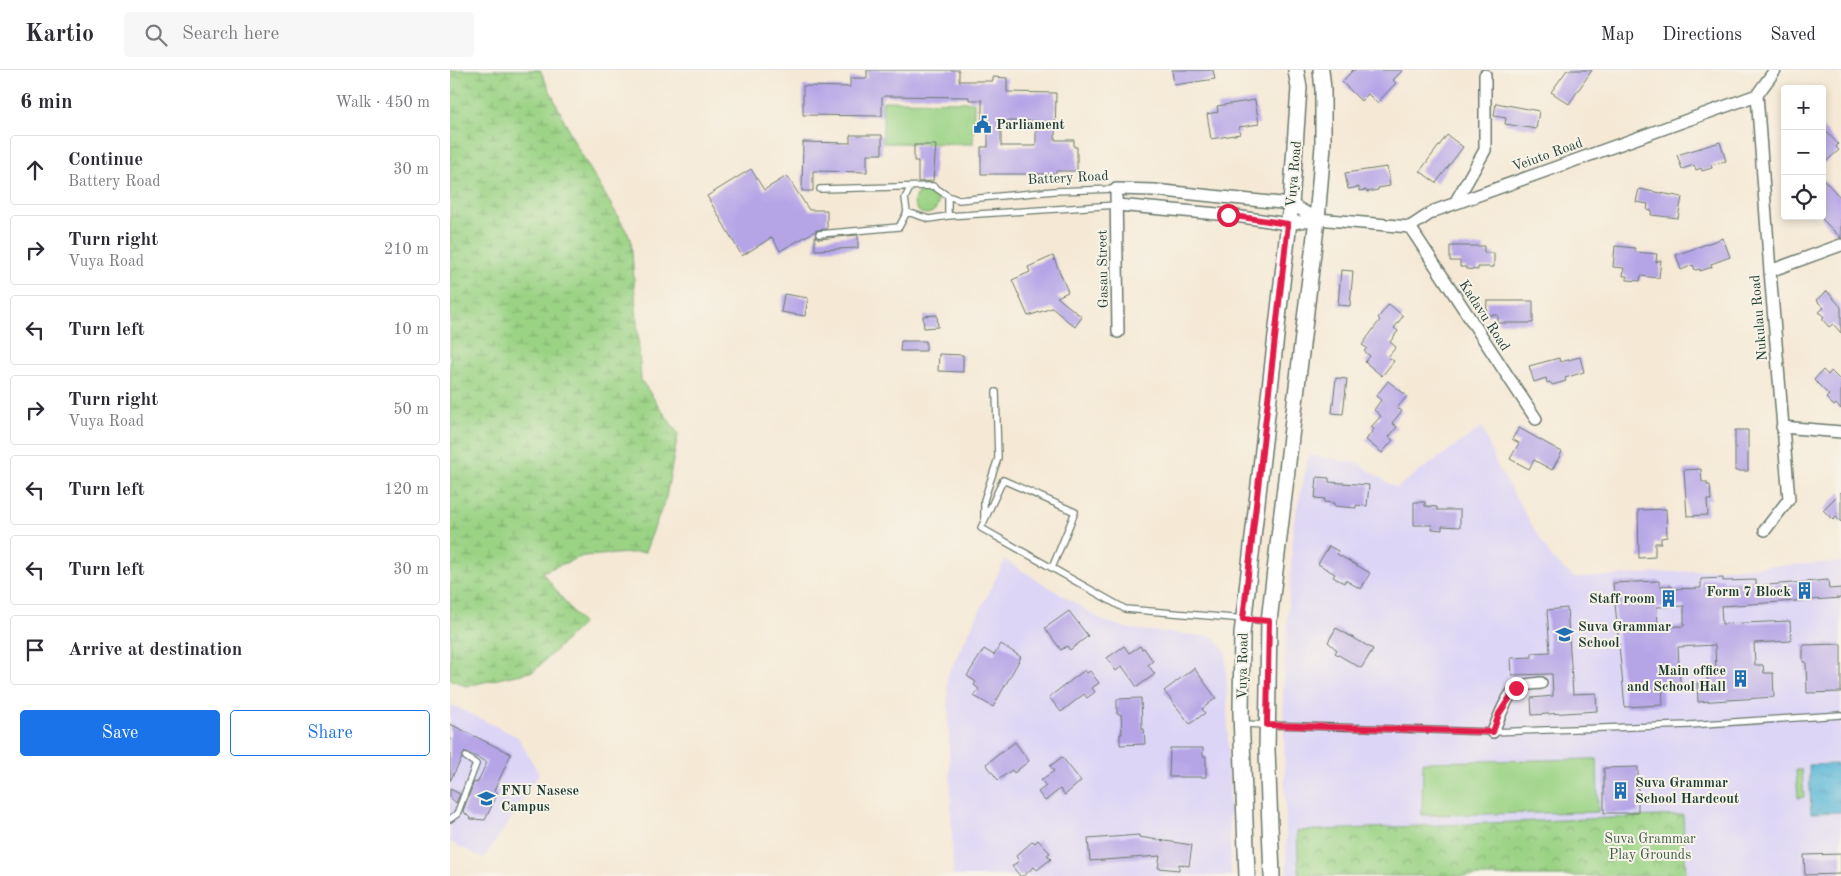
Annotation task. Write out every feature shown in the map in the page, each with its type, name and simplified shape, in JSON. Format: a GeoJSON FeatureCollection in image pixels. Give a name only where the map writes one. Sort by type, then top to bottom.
{"type":"FeatureCollection","features":[{"type":"Feature","properties":{"kind":"main road","name":"Vuya Road"},"geometry":{"type":"LineString","coordinates":[[1247,876],[1242,724],[1243,619],[1291,204],[1299,88],[1296,70]]}},
{"type":"Feature","properties":{"kind":"main road","name":"Vuya Road"},"geometry":{"type":"LineString","coordinates":[[1272,876],[1267,725],[1269,621],[1317,219],[1323,146],[1321,70]]}},
{"type":"Feature","properties":{"kind":"street"},"geometry":{"type":"LineString","coordinates":[[1757,95],[1775,70]]}},
{"type":"Feature","properties":{"kind":"street"},"geometry":{"type":"LineString","coordinates":[[1456,203],[1485,150],[1485,75]]}},
{"type":"Feature","properties":{"kind":"street","name":"Veiuto Road"},"geometry":{"type":"LineString","coordinates":[[1410,227],[1434,211],[1757,95]]}},
{"type":"Feature","properties":{"kind":"street","name":"Nukulau Road"},"geometry":{"type":"LineString","coordinates":[[1757,95],[1789,499],[1765,530]]}},
{"type":"Feature","properties":{"kind":"street","name":"Battery Road"},"geometry":{"type":"LineString","coordinates":[[1116,189],[1154,190],[1291,204],[1317,219]]}},
{"type":"Feature","properties":{"kind":"street","name":"Gasau Street"},"geometry":{"type":"LineString","coordinates":[[1116,189],[1118,332]]}},
{"type":"Feature","properties":{"kind":"street"},"geometry":{"type":"LineString","coordinates":[[1117,205],[1228,215],[1288,224],[1317,219],[1410,227]]}},
{"type":"Feature","properties":{"kind":"street","name":"Kadavu Road"},"geometry":{"type":"LineString","coordinates":[[1410,227],[1536,419]]}},
{"type":"Feature","properties":{"kind":"street"},"geometry":{"type":"LineString","coordinates":[[1770,271],[1841,245]]}},
{"type":"Feature","properties":{"kind":"street"},"geometry":{"type":"LineString","coordinates":[[1782,428],[1841,432]]}},
{"type":"Feature","properties":{"kind":"street"},"geometry":{"type":"LineString","coordinates":[[1493,732],[1499,714],[1516,688],[1528,684],[1541,683]]}},
{"type":"Feature","properties":{"kind":"lane","name":"Battery Road"},"geometry":{"type":"LineString","coordinates":[[820,189],[933,186],[948,196],[959,200],[1054,191],[1116,189]]}},
{"type":"Feature","properties":{"kind":"lane"},"geometry":{"type":"LineString","coordinates":[[819,234],[899,227],[907,212],[905,198],[910,188]]}},
{"type":"Feature","properties":{"kind":"lane"},"geometry":{"type":"LineString","coordinates":[[948,196],[948,216]]}},
{"type":"Feature","properties":{"kind":"lane"},"geometry":{"type":"LineString","coordinates":[[907,212],[929,219],[948,216],[1117,205]]}},
{"type":"Feature","properties":{"kind":"lane"},"geometry":{"type":"LineString","coordinates":[[984,523],[984,500],[998,458],[996,392]]}},
{"type":"Feature","properties":{"kind":"lane"},"geometry":{"type":"LineString","coordinates":[[1052,568],[1075,512],[1003,480],[981,528],[1052,568],[1125,609],[1269,621]]}},
{"type":"Feature","properties":{"kind":"lane"},"geometry":{"type":"LineString","coordinates":[[1242,724],[1493,732],[1689,725],[1841,716]]}},
{"type":"Feature","properties":{"kind":"lane"},"geometry":{"type":"LineString","coordinates":[[450,819],[457,814],[476,764],[466,757]]}},
{"type":"Feature","properties":{"kind":"shaded area","name":"Suva Grammar School"},"geometry":{"type":"Polygon","coordinates":[[[1482,427],[1497,465],[1536,532],[1552,558],[1574,578],[1841,562],[1841,876],[1287,876],[1283,690],[1294,521],[1309,455],[1358,463],[1396,488],[1482,427]]]}},
{"type":"Feature","properties":{"kind":"shaded area"},"geometry":{"type":"Polygon","coordinates":[[[1005,560],[1104,621],[1130,629],[1214,637],[1226,652],[1231,876],[953,876],[947,676],[1005,560]]]}},
{"type":"Feature","properties":{"kind":"shaded area","name":"FNU Nasese Campus"},"geometry":{"type":"Polygon","coordinates":[[[450,704],[518,737],[539,774],[484,858],[450,842],[450,704]]]}},
{"type":"Feature","properties":{"kind":"green space"},"geometry":{"type":"Polygon","coordinates":[[[450,70],[540,70],[576,145],[631,239],[641,380],[678,434],[666,497],[645,552],[583,556],[542,572],[582,624],[534,671],[466,686],[450,679],[450,70]]]}},
{"type":"Feature","properties":{"kind":"green space"},"geometry":{"type":"Polygon","coordinates":[[[883,101],[974,102],[973,144],[883,143],[883,101]]]}},
{"type":"Feature","properties":{"kind":"green space"},"geometry":{"type":"Polygon","coordinates":[[[926,190],[934,194],[938,202],[934,210],[926,214],[918,210],[914,202],[918,194],[926,190]]]}},
{"type":"Feature","properties":{"kind":"green space"},"geometry":{"type":"Polygon","coordinates":[[[1597,759],[1598,812],[1422,815],[1423,762],[1597,759]]]}},
{"type":"Feature","properties":{"kind":"green space"},"geometry":{"type":"Polygon","coordinates":[[[1796,770],[1802,770],[1804,797],[1798,798],[1796,770]]]}},
{"type":"Feature","properties":{"kind":"green space","name":"Suva Grammar Play Grounds"},"geometry":{"type":"Polygon","coordinates":[[[1683,815],[1686,876],[1299,876],[1297,831],[1683,815]]]}},
{"type":"Feature","properties":{"kind":"water"},"geometry":{"type":"Polygon","coordinates":[[[1838,764],[1841,812],[1811,813],[1809,765],[1838,764]]]}},
{"type":"Feature","properties":{"kind":"building"},"geometry":{"type":"Polygon","coordinates":[[[867,70],[959,70],[959,81],[993,81],[993,77],[1007,78],[1007,92],[1056,93],[1055,140],[1074,140],[1074,147],[1077,147],[1077,171],[1056,171],[1056,174],[981,174],[981,147],[988,147],[988,121],[982,121],[982,100],[969,100],[969,97],[884,96],[882,98],[882,116],[803,115],[803,86],[850,87],[850,78],[867,78],[867,70]],[[1001,121],[1001,146],[1036,146],[1036,121],[1001,121]]]}},
{"type":"Feature","properties":{"kind":"building"},"geometry":{"type":"Polygon","coordinates":[[[1172,70],[1213,70],[1215,79],[1174,85],[1172,70]]]}},
{"type":"Feature","properties":{"kind":"building"},"geometry":{"type":"Polygon","coordinates":[[[1353,70],[1403,70],[1393,80],[1396,83],[1377,103],[1368,94],[1361,101],[1342,82],[1353,70]]]}},
{"type":"Feature","properties":{"kind":"building"},"geometry":{"type":"Polygon","coordinates":[[[1567,70],[1592,70],[1569,104],[1551,92],[1567,70]]]}},
{"type":"Feature","properties":{"kind":"building"},"geometry":{"type":"Polygon","coordinates":[[[1255,100],[1259,124],[1239,127],[1240,134],[1211,139],[1207,114],[1218,112],[1217,106],[1255,100]]]}},
{"type":"Feature","properties":{"kind":"building"},"geometry":{"type":"Polygon","coordinates":[[[1496,103],[1539,111],[1536,129],[1505,124],[1506,118],[1494,116],[1496,103]]]}},
{"type":"Feature","properties":{"kind":"building"},"geometry":{"type":"Polygon","coordinates":[[[1826,131],[1838,144],[1836,147],[1839,150],[1826,161],[1826,131]]]}},
{"type":"Feature","properties":{"kind":"building"},"geometry":{"type":"Polygon","coordinates":[[[850,135],[882,135],[882,154],[867,154],[867,172],[813,171],[813,191],[802,191],[803,142],[850,143],[850,135]]]}},
{"type":"Feature","properties":{"kind":"building"},"geometry":{"type":"Polygon","coordinates":[[[1447,135],[1463,147],[1436,183],[1420,171],[1447,135]]]}},
{"type":"Feature","properties":{"kind":"building"},"geometry":{"type":"Polygon","coordinates":[[[1720,142],[1726,161],[1711,165],[1712,168],[1702,171],[1701,168],[1696,170],[1694,165],[1682,169],[1677,155],[1720,142]]]}},
{"type":"Feature","properties":{"kind":"building"},"geometry":{"type":"Polygon","coordinates":[[[914,145],[936,145],[933,181],[918,182],[918,161],[914,161],[914,145]]]}},
{"type":"Feature","properties":{"kind":"building"},"geometry":{"type":"Polygon","coordinates":[[[1387,167],[1390,186],[1367,192],[1366,190],[1359,191],[1359,187],[1348,189],[1345,173],[1387,167]]]}},
{"type":"Feature","properties":{"kind":"building"},"geometry":{"type":"Polygon","coordinates":[[[751,169],[764,190],[787,176],[809,210],[827,210],[827,229],[817,230],[780,251],[772,237],[742,256],[707,196],[751,169]]]}},
{"type":"Feature","properties":{"kind":"building"},"geometry":{"type":"Polygon","coordinates":[[[1826,182],[1841,198],[1841,238],[1823,220],[1826,220],[1826,182]]]}},
{"type":"Feature","properties":{"kind":"building"},"geometry":{"type":"Polygon","coordinates":[[[1639,189],[1682,197],[1678,218],[1651,215],[1652,211],[1647,210],[1648,204],[1636,202],[1639,189]]]}},
{"type":"Feature","properties":{"kind":"building"},"geometry":{"type":"Polygon","coordinates":[[[858,235],[858,248],[815,250],[815,236],[819,239],[858,235]]]}},
{"type":"Feature","properties":{"kind":"building"},"geometry":{"type":"Polygon","coordinates":[[[1723,238],[1730,257],[1711,264],[1712,267],[1700,271],[1700,269],[1695,270],[1693,265],[1681,270],[1676,255],[1723,238]]]}},
{"type":"Feature","properties":{"kind":"building"},"geometry":{"type":"Polygon","coordinates":[[[1450,246],[1484,246],[1484,253],[1494,253],[1494,267],[1478,267],[1478,270],[1460,267],[1460,261],[1450,261],[1450,246]]]}},
{"type":"Feature","properties":{"kind":"building"},"geometry":{"type":"Polygon","coordinates":[[[1615,246],[1635,248],[1635,252],[1657,254],[1656,262],[1661,260],[1659,278],[1641,276],[1640,281],[1627,280],[1627,276],[1623,276],[1624,268],[1613,267],[1615,246]]]}},
{"type":"Feature","properties":{"kind":"building"},"geometry":{"type":"Polygon","coordinates":[[[1053,256],[1068,292],[1057,297],[1082,317],[1075,327],[1052,308],[1028,316],[1012,280],[1030,272],[1028,267],[1053,256]]]}},
{"type":"Feature","properties":{"kind":"building"},"geometry":{"type":"Polygon","coordinates":[[[1341,270],[1353,271],[1350,306],[1338,305],[1341,270]]]}},
{"type":"Feature","properties":{"kind":"building"},"geometry":{"type":"Polygon","coordinates":[[[1827,291],[1841,307],[1841,333],[1833,324],[1829,327],[1819,312],[1824,308],[1816,300],[1827,291]]]}},
{"type":"Feature","properties":{"kind":"building"},"geometry":{"type":"Polygon","coordinates":[[[784,294],[808,298],[805,316],[781,312],[784,294]]]}},
{"type":"Feature","properties":{"kind":"building"},"geometry":{"type":"Polygon","coordinates":[[[1487,301],[1533,301],[1533,323],[1498,323],[1498,315],[1486,315],[1487,301]]]}},
{"type":"Feature","properties":{"kind":"building"},"geometry":{"type":"Polygon","coordinates":[[[1389,304],[1403,316],[1394,328],[1398,331],[1390,342],[1396,347],[1388,357],[1394,361],[1382,376],[1365,362],[1370,356],[1364,351],[1367,348],[1362,345],[1389,304]]]}},
{"type":"Feature","properties":{"kind":"building"},"geometry":{"type":"Polygon","coordinates":[[[937,315],[938,327],[924,328],[923,316],[937,315]]]}},
{"type":"Feature","properties":{"kind":"building"},"geometry":{"type":"Polygon","coordinates":[[[901,341],[926,341],[926,351],[900,351],[901,341]]]}},
{"type":"Feature","properties":{"kind":"building"},"geometry":{"type":"Polygon","coordinates":[[[939,354],[963,355],[963,372],[938,371],[939,354]]]}},
{"type":"Feature","properties":{"kind":"building"},"geometry":{"type":"Polygon","coordinates":[[[1580,357],[1584,372],[1565,378],[1566,381],[1552,385],[1550,382],[1547,383],[1546,378],[1534,382],[1529,366],[1559,358],[1560,362],[1580,357]]]}},
{"type":"Feature","properties":{"kind":"building"},"geometry":{"type":"Polygon","coordinates":[[[1823,370],[1828,375],[1831,371],[1841,381],[1841,409],[1836,404],[1834,406],[1826,398],[1829,395],[1814,380],[1823,370]]]}},
{"type":"Feature","properties":{"kind":"building"},"geometry":{"type":"Polygon","coordinates":[[[1336,378],[1347,379],[1343,414],[1332,413],[1336,378]]]}},
{"type":"Feature","properties":{"kind":"building"},"geometry":{"type":"Polygon","coordinates":[[[1388,381],[1407,396],[1397,408],[1402,411],[1392,423],[1397,427],[1389,437],[1393,440],[1382,453],[1366,440],[1374,429],[1371,427],[1381,416],[1374,410],[1381,400],[1376,396],[1388,381]]]}},
{"type":"Feature","properties":{"kind":"building"},"geometry":{"type":"Polygon","coordinates":[[[1519,428],[1562,452],[1552,470],[1534,460],[1529,469],[1510,459],[1519,443],[1512,439],[1519,428]]]}},
{"type":"Feature","properties":{"kind":"building"},"geometry":{"type":"Polygon","coordinates":[[[1735,430],[1748,430],[1748,471],[1735,471],[1735,430]]]}},
{"type":"Feature","properties":{"kind":"building"},"geometry":{"type":"Polygon","coordinates":[[[1701,469],[1702,482],[1707,482],[1707,485],[1710,485],[1711,500],[1707,500],[1708,515],[1687,516],[1684,470],[1701,469]]]}},
{"type":"Feature","properties":{"kind":"building"},"geometry":{"type":"Polygon","coordinates":[[[1317,477],[1329,478],[1329,482],[1369,485],[1367,506],[1356,505],[1356,508],[1334,506],[1334,503],[1324,502],[1325,499],[1315,498],[1317,477]]]}},
{"type":"Feature","properties":{"kind":"building"},"geometry":{"type":"Polygon","coordinates":[[[1841,492],[1841,522],[1836,517],[1833,520],[1823,510],[1841,492]]]}},
{"type":"Feature","properties":{"kind":"building"},"geometry":{"type":"Polygon","coordinates":[[[1414,502],[1425,502],[1425,506],[1437,507],[1437,510],[1460,510],[1460,527],[1442,526],[1442,530],[1432,529],[1432,525],[1414,525],[1414,502]]]}},
{"type":"Feature","properties":{"kind":"building"},"geometry":{"type":"Polygon","coordinates":[[[1666,509],[1667,537],[1661,538],[1661,543],[1655,543],[1655,557],[1639,558],[1638,510],[1666,509]]]}},
{"type":"Feature","properties":{"kind":"building"},"geometry":{"type":"Polygon","coordinates":[[[1329,546],[1338,551],[1337,554],[1370,573],[1361,589],[1345,580],[1344,583],[1333,577],[1335,574],[1318,564],[1329,546]]]}},
{"type":"Feature","properties":{"kind":"building"},"geometry":{"type":"Polygon","coordinates":[[[1723,578],[1723,581],[1756,580],[1756,586],[1828,580],[1829,589],[1841,588],[1841,598],[1721,606],[1722,624],[1790,621],[1791,641],[1754,643],[1755,665],[1763,665],[1764,673],[1773,673],[1774,697],[1698,702],[1697,683],[1708,682],[1707,673],[1716,672],[1715,645],[1678,647],[1680,683],[1662,684],[1663,705],[1625,707],[1613,583],[1659,581],[1660,586],[1672,586],[1672,589],[1701,588],[1701,579],[1723,578]],[[1684,606],[1657,607],[1658,627],[1684,626],[1684,606]]]}},
{"type":"Feature","properties":{"kind":"building"},"geometry":{"type":"Polygon","coordinates":[[[1567,608],[1573,694],[1596,693],[1597,711],[1532,715],[1531,698],[1553,696],[1552,674],[1512,675],[1511,658],[1532,657],[1532,653],[1550,652],[1547,610],[1567,608]]]}},
{"type":"Feature","properties":{"kind":"building"},"geometry":{"type":"Polygon","coordinates":[[[1069,611],[1088,636],[1070,650],[1067,646],[1061,650],[1045,628],[1069,611]]]}},
{"type":"Feature","properties":{"kind":"building"},"geometry":{"type":"Polygon","coordinates":[[[1336,628],[1373,649],[1361,668],[1335,653],[1337,650],[1328,642],[1336,628]]]}},
{"type":"Feature","properties":{"kind":"building"},"geometry":{"type":"Polygon","coordinates":[[[1001,644],[1021,657],[993,707],[974,696],[979,689],[974,685],[976,682],[967,676],[984,649],[994,655],[1001,644]]]}},
{"type":"Feature","properties":{"kind":"building"},"geometry":{"type":"Polygon","coordinates":[[[1841,644],[1841,692],[1807,693],[1806,662],[1803,662],[1803,645],[1841,644]]]}},
{"type":"Feature","properties":{"kind":"building"},"geometry":{"type":"Polygon","coordinates":[[[1124,646],[1129,653],[1140,646],[1142,649],[1144,648],[1153,661],[1148,665],[1155,674],[1137,687],[1122,666],[1116,671],[1107,658],[1124,646]]]}},
{"type":"Feature","properties":{"kind":"building"},"geometry":{"type":"Polygon","coordinates":[[[1194,668],[1216,698],[1202,709],[1205,713],[1190,724],[1164,691],[1194,668]]]}},
{"type":"Feature","properties":{"kind":"building"},"geometry":{"type":"Polygon","coordinates":[[[1085,670],[1087,673],[1090,671],[1099,683],[1092,688],[1095,692],[1087,698],[1084,694],[1061,712],[1049,697],[1085,670]]]}},
{"type":"Feature","properties":{"kind":"building"},"geometry":{"type":"Polygon","coordinates":[[[1141,698],[1142,729],[1144,729],[1145,744],[1120,745],[1120,734],[1122,734],[1121,714],[1117,714],[1117,699],[1141,698]]]}},
{"type":"Feature","properties":{"kind":"building"},"geometry":{"type":"Polygon","coordinates":[[[450,724],[511,754],[494,791],[498,793],[485,820],[471,819],[463,811],[474,782],[477,783],[487,762],[465,752],[450,781],[450,724]]]}},
{"type":"Feature","properties":{"kind":"building"},"geometry":{"type":"Polygon","coordinates":[[[1015,742],[1029,761],[1014,773],[1012,770],[998,780],[986,764],[1015,742]]]}},
{"type":"Feature","properties":{"kind":"building"},"geometry":{"type":"Polygon","coordinates":[[[1170,748],[1203,748],[1203,756],[1206,756],[1206,777],[1169,777],[1170,748]]]}},
{"type":"Feature","properties":{"kind":"building"},"geometry":{"type":"Polygon","coordinates":[[[1062,757],[1081,781],[1065,795],[1060,789],[1045,801],[1038,792],[1046,786],[1041,780],[1054,771],[1050,766],[1062,757]]]}},
{"type":"Feature","properties":{"kind":"building","name":"Suva Grammar School Hardcout"},"geometry":{"type":"Polygon","coordinates":[[[1638,767],[1638,813],[1604,813],[1604,768],[1638,767]]]}},
{"type":"Feature","properties":{"kind":"building"},"geometry":{"type":"Polygon","coordinates":[[[450,789],[460,794],[456,803],[450,797],[450,789]]]}},
{"type":"Feature","properties":{"kind":"building"},"geometry":{"type":"Polygon","coordinates":[[[1139,835],[1139,837],[1192,845],[1189,866],[1179,864],[1179,870],[1158,868],[1160,856],[1090,861],[1088,839],[1139,835]]]}},
{"type":"Feature","properties":{"kind":"building"},"geometry":{"type":"Polygon","coordinates":[[[1038,840],[1050,853],[1047,855],[1051,859],[1037,870],[1034,867],[1023,876],[1020,876],[1012,866],[1019,861],[1016,856],[1033,841],[1035,843],[1038,840]]]}},
{"type":"Feature","properties":{"kind":"building"},"geometry":{"type":"Polygon","coordinates":[[[1841,854],[1841,874],[1805,875],[1804,855],[1841,854]]]}},
{"type":"Feature","properties":{"kind":"place","name":"Parliament"},"geometry":{"type":"Point","coordinates":[982,124]}},
{"type":"Feature","properties":{"kind":"place","name":"Form 7 Block"},"geometry":{"type":"Point","coordinates":[1805,591]}},
{"type":"Feature","properties":{"kind":"place","name":"Staff room"},"geometry":{"type":"Point","coordinates":[1669,598]}},
{"type":"Feature","properties":{"kind":"place","name":"Suva Grammar School"},"geometry":{"type":"Point","coordinates":[1564,634]}},
{"type":"Feature","properties":{"kind":"place","name":"Main office and School Hall"},"geometry":{"type":"Point","coordinates":[1740,678]}},
{"type":"Feature","properties":{"kind":"place","name":"Suva Grammar School Hardcout"},"geometry":{"type":"Point","coordinates":[1621,790]}},
{"type":"Feature","properties":{"kind":"place","name":"FNU Nasese Campus"},"geometry":{"type":"Point","coordinates":[487,798]}},
{"type":"Feature","properties":{"kind":"route"},"geometry":{"type":"LineString","coordinates":[[1228,215],[1288,224],[1243,619],[1269,621],[1267,725],[1493,732],[1499,714],[1516,688]]}}]}
